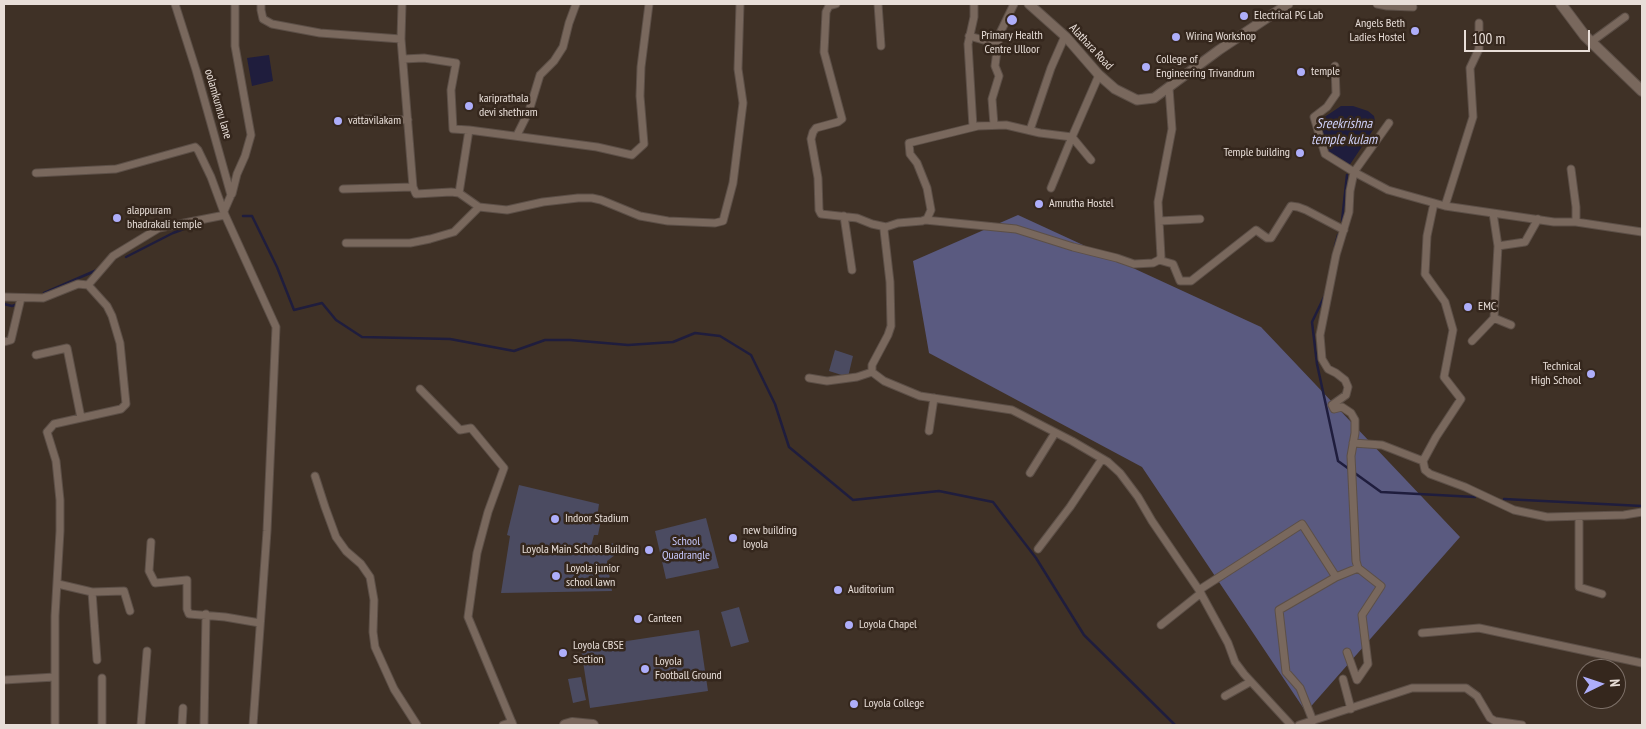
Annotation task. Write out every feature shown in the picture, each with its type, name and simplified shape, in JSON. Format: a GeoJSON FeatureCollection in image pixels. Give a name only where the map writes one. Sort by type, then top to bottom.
{"type":"FeatureCollection","features":[{"type":"Feature","properties":{"kind":"main road"},"geometry":{"type":"LineString","coordinates":[[1561,4],[1591,42],[1642,91]]}},
{"type":"Feature","properties":{"kind":"main road"},"geometry":{"type":"LineString","coordinates":[[565,725],[572,723],[593,725]]}},
{"type":"Feature","properties":{"kind":"street","name":"oolamkunnu lane"},"geometry":{"type":"LineString","coordinates":[[175,4],[196,70],[231,195]]}},
{"type":"Feature","properties":{"kind":"street"},"geometry":{"type":"LineString","coordinates":[[224,213],[251,135],[235,46],[235,4]]}},
{"type":"Feature","properties":{"kind":"street"},"geometry":{"type":"LineString","coordinates":[[261,4],[263,19],[272,24],[320,32],[401,39]]}},
{"type":"Feature","properties":{"kind":"street"},"geometry":{"type":"LineString","coordinates":[[402,4],[402,59],[413,187],[416,194],[459,193],[479,207],[506,210],[543,202],[592,198],[640,216],[668,221],[716,223],[724,221],[732,183],[743,103],[738,69],[740,4]]}},
{"type":"Feature","properties":{"kind":"street"},"geometry":{"type":"LineString","coordinates":[[517,135],[529,111],[540,75],[554,61],[563,47],[576,4]]}},
{"type":"Feature","properties":{"kind":"street"},"geometry":{"type":"LineString","coordinates":[[402,59],[424,58],[456,62],[451,90],[453,128],[597,147],[632,155],[644,144],[640,96],[641,67],[649,4]]}},
{"type":"Feature","properties":{"kind":"street"},"geometry":{"type":"LineString","coordinates":[[836,4],[829,6],[826,12],[824,52],[842,119],[838,122],[816,128],[811,139],[818,178],[819,210],[821,214],[857,218],[886,227],[898,222],[924,220],[1016,229],[1134,264],[1159,260],[1173,264],[1180,281],[1191,281],[1256,230],[1267,238],[1271,238],[1291,206],[1298,206],[1344,230]]}},
{"type":"Feature","properties":{"kind":"street"},"geometry":{"type":"LineString","coordinates":[[878,4],[881,46]]}},
{"type":"Feature","properties":{"kind":"street"},"geometry":{"type":"LineString","coordinates":[[973,127],[968,44],[974,17],[974,4]]}},
{"type":"Feature","properties":{"kind":"street"},"geometry":{"type":"LineString","coordinates":[[994,125],[992,99],[999,76],[995,66],[999,35],[1014,4]]}},
{"type":"Feature","properties":{"kind":"street","name":"Alathara Road"},"geometry":{"type":"LineString","coordinates":[[1029,4],[1065,36],[1098,76],[1115,90],[1134,100],[1148,100],[1168,88],[1219,50],[1288,4]]}},
{"type":"Feature","properties":{"kind":"street"},"geometry":{"type":"LineString","coordinates":[[1377,4],[1413,7]]}},
{"type":"Feature","properties":{"kind":"street"},"geometry":{"type":"LineString","coordinates":[[1591,42],[1625,17]]}},
{"type":"Feature","properties":{"kind":"street"},"geometry":{"type":"LineString","coordinates":[[1445,206],[1473,117],[1470,68],[1479,49],[1479,23]]}},
{"type":"Feature","properties":{"kind":"street"},"geometry":{"type":"LineString","coordinates":[[969,36],[998,44]]}},
{"type":"Feature","properties":{"kind":"street"},"geometry":{"type":"LineString","coordinates":[[1030,130],[1051,68],[1065,36]]}},
{"type":"Feature","properties":{"kind":"street"},"geometry":{"type":"LineString","coordinates":[[1335,66],[1336,94],[1327,107],[1314,117],[1324,154],[1354,172],[1388,190],[1445,206],[1642,232]]}},
{"type":"Feature","properties":{"kind":"street"},"geometry":{"type":"LineString","coordinates":[[1051,188],[1098,76]]}},
{"type":"Feature","properties":{"kind":"street"},"geometry":{"type":"LineString","coordinates":[[1159,260],[1158,202],[1172,129],[1168,88]]}},
{"type":"Feature","properties":{"kind":"street"},"geometry":{"type":"LineString","coordinates":[[357,119],[408,120]]}},
{"type":"Feature","properties":{"kind":"street"},"geometry":{"type":"LineString","coordinates":[[1346,652],[1357,680],[1368,664],[1362,615],[1381,586],[1358,568],[1356,561],[1351,478],[1355,420],[1351,412],[1342,407],[1334,409],[1332,405],[1346,395],[1348,387],[1345,380],[1328,370],[1322,359],[1320,335],[1336,255],[1349,212],[1350,191],[1354,172],[1389,123]]}},
{"type":"Feature","properties":{"kind":"street"},"geometry":{"type":"LineString","coordinates":[[924,220],[929,215],[931,205],[927,188],[917,163],[910,154],[909,144],[973,127],[1006,124],[1072,137],[1091,160]]}},
{"type":"Feature","properties":{"kind":"street"},"geometry":{"type":"LineString","coordinates":[[459,193],[469,130]]}},
{"type":"Feature","properties":{"kind":"street"},"geometry":{"type":"LineString","coordinates":[[36,174],[116,169],[195,147],[211,177],[224,213],[276,327],[267,531],[253,725]]}},
{"type":"Feature","properties":{"kind":"street"},"geometry":{"type":"LineString","coordinates":[[1571,169],[1576,222]]}},
{"type":"Feature","properties":{"kind":"street"},"geometry":{"type":"LineString","coordinates":[[343,189],[413,187]]}},
{"type":"Feature","properties":{"kind":"street"},"geometry":{"type":"LineString","coordinates":[[1434,203],[1427,236],[1425,274],[1445,302],[1453,330],[1444,377],[1446,382],[1461,398],[1436,437],[1423,461],[1423,466],[1430,474],[1465,487],[1514,510],[1547,517],[1624,515],[1642,512]]}},
{"type":"Feature","properties":{"kind":"street"},"geometry":{"type":"LineString","coordinates":[[346,242],[410,243],[430,239],[454,232],[479,207]]}},
{"type":"Feature","properties":{"kind":"street"},"geometry":{"type":"LineString","coordinates":[[88,285],[113,256],[159,228],[224,213]]}},
{"type":"Feature","properties":{"kind":"street"},"geometry":{"type":"LineString","coordinates":[[1472,341],[1494,318],[1498,246],[1493,213]]}},
{"type":"Feature","properties":{"kind":"street"},"geometry":{"type":"LineString","coordinates":[[844,216],[852,270]]}},
{"type":"Feature","properties":{"kind":"street"},"geometry":{"type":"LineString","coordinates":[[1498,246],[1525,242],[1538,219]]}},
{"type":"Feature","properties":{"kind":"street"},"geometry":{"type":"LineString","coordinates":[[1159,221],[1200,220]]}},
{"type":"Feature","properties":{"kind":"street"},"geometry":{"type":"LineString","coordinates":[[872,372],[872,365],[891,326],[890,282],[884,235],[886,227]]}},
{"type":"Feature","properties":{"kind":"street"},"geometry":{"type":"LineString","coordinates":[[4,297],[43,298],[78,284],[88,285],[107,306],[120,343],[125,406],[121,410],[54,424],[47,432],[56,461],[60,500],[58,584],[55,616],[55,725]]}},
{"type":"Feature","properties":{"kind":"street"},"geometry":{"type":"LineString","coordinates":[[4,342],[11,340],[21,298]]}},
{"type":"Feature","properties":{"kind":"street"},"geometry":{"type":"LineString","coordinates":[[1494,318],[1511,325]]}},
{"type":"Feature","properties":{"kind":"street"},"geometry":{"type":"LineString","coordinates":[[36,355],[67,348],[81,418]]}},
{"type":"Feature","properties":{"kind":"street"},"geometry":{"type":"LineString","coordinates":[[809,378],[827,381],[857,377],[872,372]]}},
{"type":"Feature","properties":{"kind":"street"},"geometry":{"type":"LineString","coordinates":[[872,372],[884,381],[920,396],[1012,410],[1102,458],[1120,473],[1138,497],[1200,592],[1228,643],[1236,662],[1250,682],[1291,725]]}},
{"type":"Feature","properties":{"kind":"street"},"geometry":{"type":"LineString","coordinates":[[420,389],[460,430],[471,428],[504,468],[488,512],[477,554],[468,618],[512,724],[503,725]]}},
{"type":"Feature","properties":{"kind":"street"},"geometry":{"type":"LineString","coordinates":[[929,431],[934,398]]}},
{"type":"Feature","properties":{"kind":"street"},"geometry":{"type":"LineString","coordinates":[[1030,473],[1055,433]]}},
{"type":"Feature","properties":{"kind":"street"},"geometry":{"type":"LineString","coordinates":[[1353,443],[1382,445],[1423,461]]}},
{"type":"Feature","properties":{"kind":"street"},"geometry":{"type":"LineString","coordinates":[[1038,549],[1070,507],[1102,458]]}},
{"type":"Feature","properties":{"kind":"street"},"geometry":{"type":"LineString","coordinates":[[315,476],[336,537],[346,552],[361,564],[370,577],[374,600],[373,632],[375,647],[394,688],[417,725]]}},
{"type":"Feature","properties":{"kind":"street"},"geometry":{"type":"LineString","coordinates":[[1579,517],[1579,586],[1602,594]]}},
{"type":"Feature","properties":{"kind":"street"},"geometry":{"type":"LineString","coordinates":[[1161,626],[1200,592],[1302,524],[1336,577]]}},
{"type":"Feature","properties":{"kind":"street"},"geometry":{"type":"LineString","coordinates":[[150,542],[149,572],[154,583],[187,580],[188,613],[260,623]]}},
{"type":"Feature","properties":{"kind":"street"},"geometry":{"type":"LineString","coordinates":[[1313,721],[1300,688],[1286,672],[1278,610],[1336,577],[1358,568]]}},
{"type":"Feature","properties":{"kind":"street"},"geometry":{"type":"LineString","coordinates":[[58,584],[92,592],[124,591],[130,611]]}},
{"type":"Feature","properties":{"kind":"street"},"geometry":{"type":"LineString","coordinates":[[92,592],[97,660]]}},
{"type":"Feature","properties":{"kind":"street"},"geometry":{"type":"LineString","coordinates":[[204,725],[206,614]]}},
{"type":"Feature","properties":{"kind":"street"},"geometry":{"type":"LineString","coordinates":[[1422,633],[1479,628],[1642,663]]}},
{"type":"Feature","properties":{"kind":"street"},"geometry":{"type":"LineString","coordinates":[[141,725],[147,651]]}},
{"type":"Feature","properties":{"kind":"street"},"geometry":{"type":"LineString","coordinates":[[4,680],[55,677]]}},
{"type":"Feature","properties":{"kind":"street"},"geometry":{"type":"LineString","coordinates":[[102,678],[102,725]]}},
{"type":"Feature","properties":{"kind":"street"},"geometry":{"type":"LineString","coordinates":[[1343,679],[1351,709]]}},
{"type":"Feature","properties":{"kind":"street"},"geometry":{"type":"LineString","coordinates":[[1225,696],[1250,682]]}},
{"type":"Feature","properties":{"kind":"street"},"geometry":{"type":"LineString","coordinates":[[1300,725],[1412,688],[1466,688],[1477,696],[1490,718],[1495,721],[1522,725]]}},
{"type":"Feature","properties":{"kind":"street"},"geometry":{"type":"LineString","coordinates":[[182,725],[183,708]]}},
{"type":"Feature","properties":{"kind":"green space"},"geometry":{"type":"Polygon","coordinates":[[[835,350],[853,356],[848,377],[829,371],[835,350]]]}},
{"type":"Feature","properties":{"kind":"green space"},"geometry":{"type":"Polygon","coordinates":[[[519,485],[599,504],[597,518],[601,520],[598,535],[594,535],[589,554],[613,543],[615,555],[607,561],[612,591],[501,593],[510,536],[507,535],[519,485]]]}},
{"type":"Feature","properties":{"kind":"green space","name":"School Quadrangle"},"geometry":{"type":"Polygon","coordinates":[[[706,518],[719,568],[666,579],[655,531],[706,518]]]}},
{"type":"Feature","properties":{"kind":"green space"},"geometry":{"type":"Polygon","coordinates":[[[739,607],[749,642],[731,647],[721,612],[739,607]]]}},
{"type":"Feature","properties":{"kind":"green space","name":"Loyola Football Ground"},"geometry":{"type":"Polygon","coordinates":[[[699,630],[708,691],[590,708],[581,648],[699,630]]]}},
{"type":"Feature","properties":{"kind":"green space"},"geometry":{"type":"Polygon","coordinates":[[[581,677],[586,700],[573,703],[568,679],[581,677]]]}},
{"type":"Feature","properties":{"kind":"shaded area"},"geometry":{"type":"Polygon","coordinates":[[[1018,215],[1261,327],[1460,537],[1306,712],[1142,467],[929,353],[913,261],[1018,215]]]}},
{"type":"Feature","properties":{"kind":"water"},"geometry":{"type":"Polygon","coordinates":[[[269,55],[273,81],[252,86],[247,58],[269,55]]]}},
{"type":"Feature","properties":{"kind":"water","name":"Sreekrishna temple kulam"},"geometry":{"type":"Polygon","coordinates":[[[1341,106],[1353,106],[1368,111],[1374,116],[1375,121],[1373,130],[1349,166],[1336,162],[1316,133],[1317,122],[1341,106]]]}},
{"type":"Feature","properties":{"kind":"waterway"},"geometry":{"type":"LineString","coordinates":[[1342,221],[1347,175]]}},
{"type":"Feature","properties":{"kind":"waterway"},"geometry":{"type":"LineString","coordinates":[[243,216],[252,216],[277,267],[294,310],[322,303],[336,320],[362,337],[450,339],[514,351],[545,340],[570,340],[628,345],[673,342],[695,333],[720,336],[751,355],[775,404],[789,447],[853,500],[939,491],[993,502],[1036,558],[1084,635],[1175,725]]}},
{"type":"Feature","properties":{"kind":"waterway"},"geometry":{"type":"LineString","coordinates":[[126,257],[173,233],[200,223]]}},
{"type":"Feature","properties":{"kind":"waterway"},"geometry":{"type":"LineString","coordinates":[[1335,246],[1338,235]]}},
{"type":"Feature","properties":{"kind":"waterway"},"geometry":{"type":"LineString","coordinates":[[44,293],[97,270]]}},
{"type":"Feature","properties":{"kind":"waterway"},"geometry":{"type":"LineString","coordinates":[[1325,295],[1312,322],[1317,364],[1338,461],[1381,492],[1475,497]]}},
{"type":"Feature","properties":{"kind":"waterway"},"geometry":{"type":"LineString","coordinates":[[4,304],[12,306],[18,304]]}},
{"type":"Feature","properties":{"kind":"waterway"},"geometry":{"type":"LineString","coordinates":[[1504,499],[1642,506]]}},
{"type":"Feature","properties":{"kind":"place","name":"Electrical PG Lab"},"geometry":{"type":"Point","coordinates":[1244,16]}},
{"type":"Feature","properties":{"kind":"place","name":"Primary Health Centre Ulloor"},"geometry":{"type":"Point","coordinates":[1012,20]}},
{"type":"Feature","properties":{"kind":"place","name":"Angels Beth Ladies Hostel"},"geometry":{"type":"Point","coordinates":[1415,31]}},
{"type":"Feature","properties":{"kind":"place","name":"Wiring Workshop"},"geometry":{"type":"Point","coordinates":[1176,37]}},
{"type":"Feature","properties":{"kind":"place","name":"College of Engineering Trivandrum"},"geometry":{"type":"Point","coordinates":[1146,67]}},
{"type":"Feature","properties":{"kind":"place","name":"temple"},"geometry":{"type":"Point","coordinates":[1301,72]}},
{"type":"Feature","properties":{"kind":"place","name":"kariprathala devi shethram"},"geometry":{"type":"Point","coordinates":[469,106]}},
{"type":"Feature","properties":{"kind":"place","name":"vattavilakam"},"geometry":{"type":"Point","coordinates":[338,121]}},
{"type":"Feature","properties":{"kind":"place","name":"Temple building"},"geometry":{"type":"Point","coordinates":[1300,153]}},
{"type":"Feature","properties":{"kind":"place","name":"Amrutha Hostel"},"geometry":{"type":"Point","coordinates":[1039,204]}},
{"type":"Feature","properties":{"kind":"place","name":"alappuram bhadrakali temple"},"geometry":{"type":"Point","coordinates":[117,218]}},
{"type":"Feature","properties":{"kind":"place","name":"EMC"},"geometry":{"type":"Point","coordinates":[1468,307]}},
{"type":"Feature","properties":{"kind":"place","name":"Technical High School"},"geometry":{"type":"Point","coordinates":[1591,374]}},
{"type":"Feature","properties":{"kind":"place","name":"Indoor Stadium"},"geometry":{"type":"Point","coordinates":[555,519]}},
{"type":"Feature","properties":{"kind":"place","name":"new building loyola"},"geometry":{"type":"Point","coordinates":[733,538]}},
{"type":"Feature","properties":{"kind":"place","name":"Loyola Main School Building"},"geometry":{"type":"Point","coordinates":[649,550]}},
{"type":"Feature","properties":{"kind":"place","name":"Loyola junior school lawn"},"geometry":{"type":"Point","coordinates":[556,576]}},
{"type":"Feature","properties":{"kind":"place","name":"Auditorium"},"geometry":{"type":"Point","coordinates":[838,590]}},
{"type":"Feature","properties":{"kind":"place","name":"Canteen"},"geometry":{"type":"Point","coordinates":[638,619]}},
{"type":"Feature","properties":{"kind":"place","name":"Loyola Chapel"},"geometry":{"type":"Point","coordinates":[849,625]}},
{"type":"Feature","properties":{"kind":"place","name":"Loyola CBSE Section"},"geometry":{"type":"Point","coordinates":[563,653]}},
{"type":"Feature","properties":{"kind":"place","name":"Loyola Football Ground"},"geometry":{"type":"Point","coordinates":[645,669]}},
{"type":"Feature","properties":{"kind":"place","name":"Loyola College"},"geometry":{"type":"Point","coordinates":[854,704]}}]}
